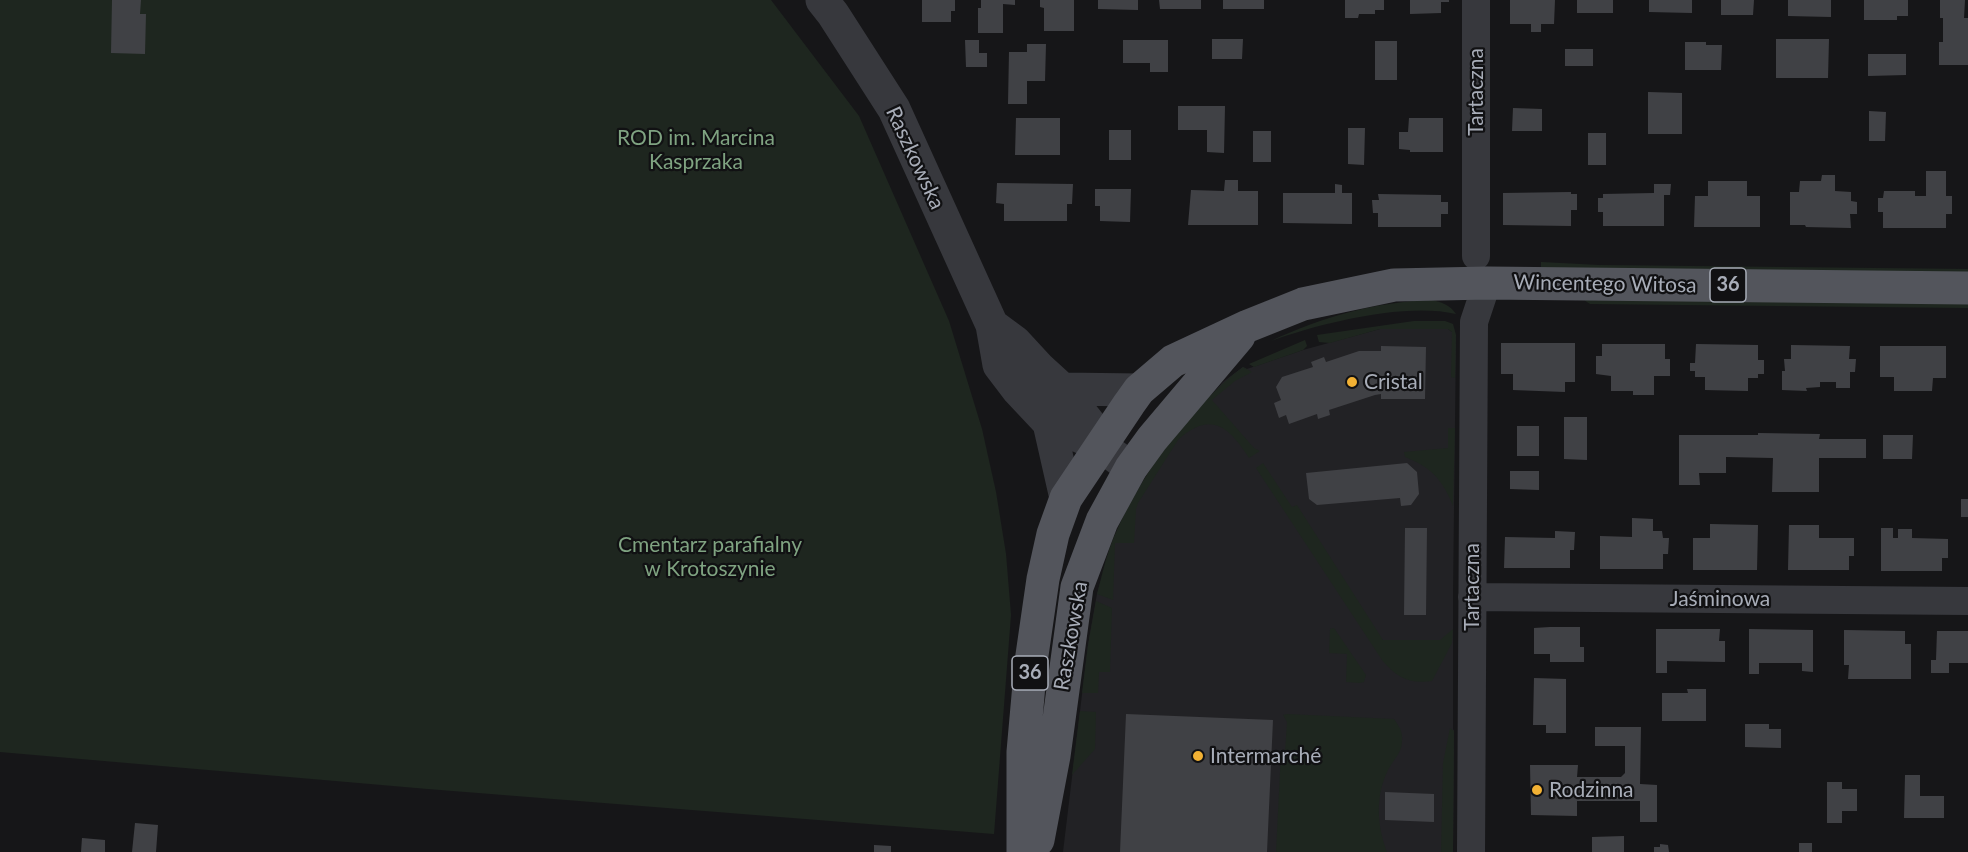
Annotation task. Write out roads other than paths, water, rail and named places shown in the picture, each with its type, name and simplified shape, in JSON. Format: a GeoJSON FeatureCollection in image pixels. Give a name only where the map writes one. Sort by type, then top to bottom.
{"type":"FeatureCollection","features":[{"type":"Feature","properties":{"kind":"main road","name":"Wincentego Witosa"},"geometry":{"type":"LineString","coordinates":[[1101,446],[1139,390],[1173,361],[1248,326],[1303,304],[1394,285],[1451,283],[1481,270],[1968,288]]}},
{"type":"Feature","properties":{"kind":"main road","name":"Wincentego Witosa"},"geometry":{"type":"LineString","coordinates":[[1131,468],[1152,439],[1248,326]]}},
{"type":"Feature","properties":{"kind":"main road","name":"Raszkowska"},"geometry":{"type":"LineString","coordinates":[[1023,852],[1023,752],[1031,662],[1043,579],[1053,534],[1066,498],[1101,446]]}},
{"type":"Feature","properties":{"kind":"main road","name":"Raszkowska"},"geometry":{"type":"LineString","coordinates":[[1036,852],[1054,756],[1077,587],[1102,521],[1131,468]]}},
{"type":"Feature","properties":{"kind":"street","name":"Raszkowska"},"geometry":{"type":"LineString","coordinates":[[822,0],[894,109],[992,325],[999,365],[1018,390],[1049,423],[1101,446],[1131,468]]}},
{"type":"Feature","properties":{"kind":"street","name":"Tartaczna"},"geometry":{"type":"LineString","coordinates":[[1471,852],[1474,322],[1481,270],[1476,0]]}},
{"type":"Feature","properties":{"kind":"street"},"geometry":{"type":"LineString","coordinates":[[1451,283],[1474,322]]}},
{"type":"Feature","properties":{"kind":"street","name":"Raszkowska"},"geometry":{"type":"LineString","coordinates":[[992,325],[1014,342],[1062,389],[1092,427],[1101,446]]}},
{"type":"Feature","properties":{"kind":"street"},"geometry":{"type":"LineString","coordinates":[[1062,389],[1139,390]]}},
{"type":"Feature","properties":{"kind":"street"},"geometry":{"type":"LineString","coordinates":[[1049,423],[1066,498]]}},
{"type":"Feature","properties":{"kind":"street","name":"Jaśminowa"},"geometry":{"type":"LineString","coordinates":[[1472,597],[1968,601]]}},
{"type":"Feature","properties":{"kind":"place","name":"Cristal"},"geometry":{"type":"Point","coordinates":[1352,382]}},
{"type":"Feature","properties":{"kind":"place","name":"Intermarché"},"geometry":{"type":"Point","coordinates":[1198,756]}},
{"type":"Feature","properties":{"kind":"place","name":"Rodzinna"},"geometry":{"type":"Point","coordinates":[1537,790]}},
{"type":"Feature","properties":{"kind":"park label","name":"ROD im. Marcina Kasprzaka"},"geometry":{"type":"Point","coordinates":[696,150]}},
{"type":"Feature","properties":{"kind":"park label","name":"Cmentarz parafialny w Krotoszynie"},"geometry":{"type":"Point","coordinates":[710,557]}}]}
